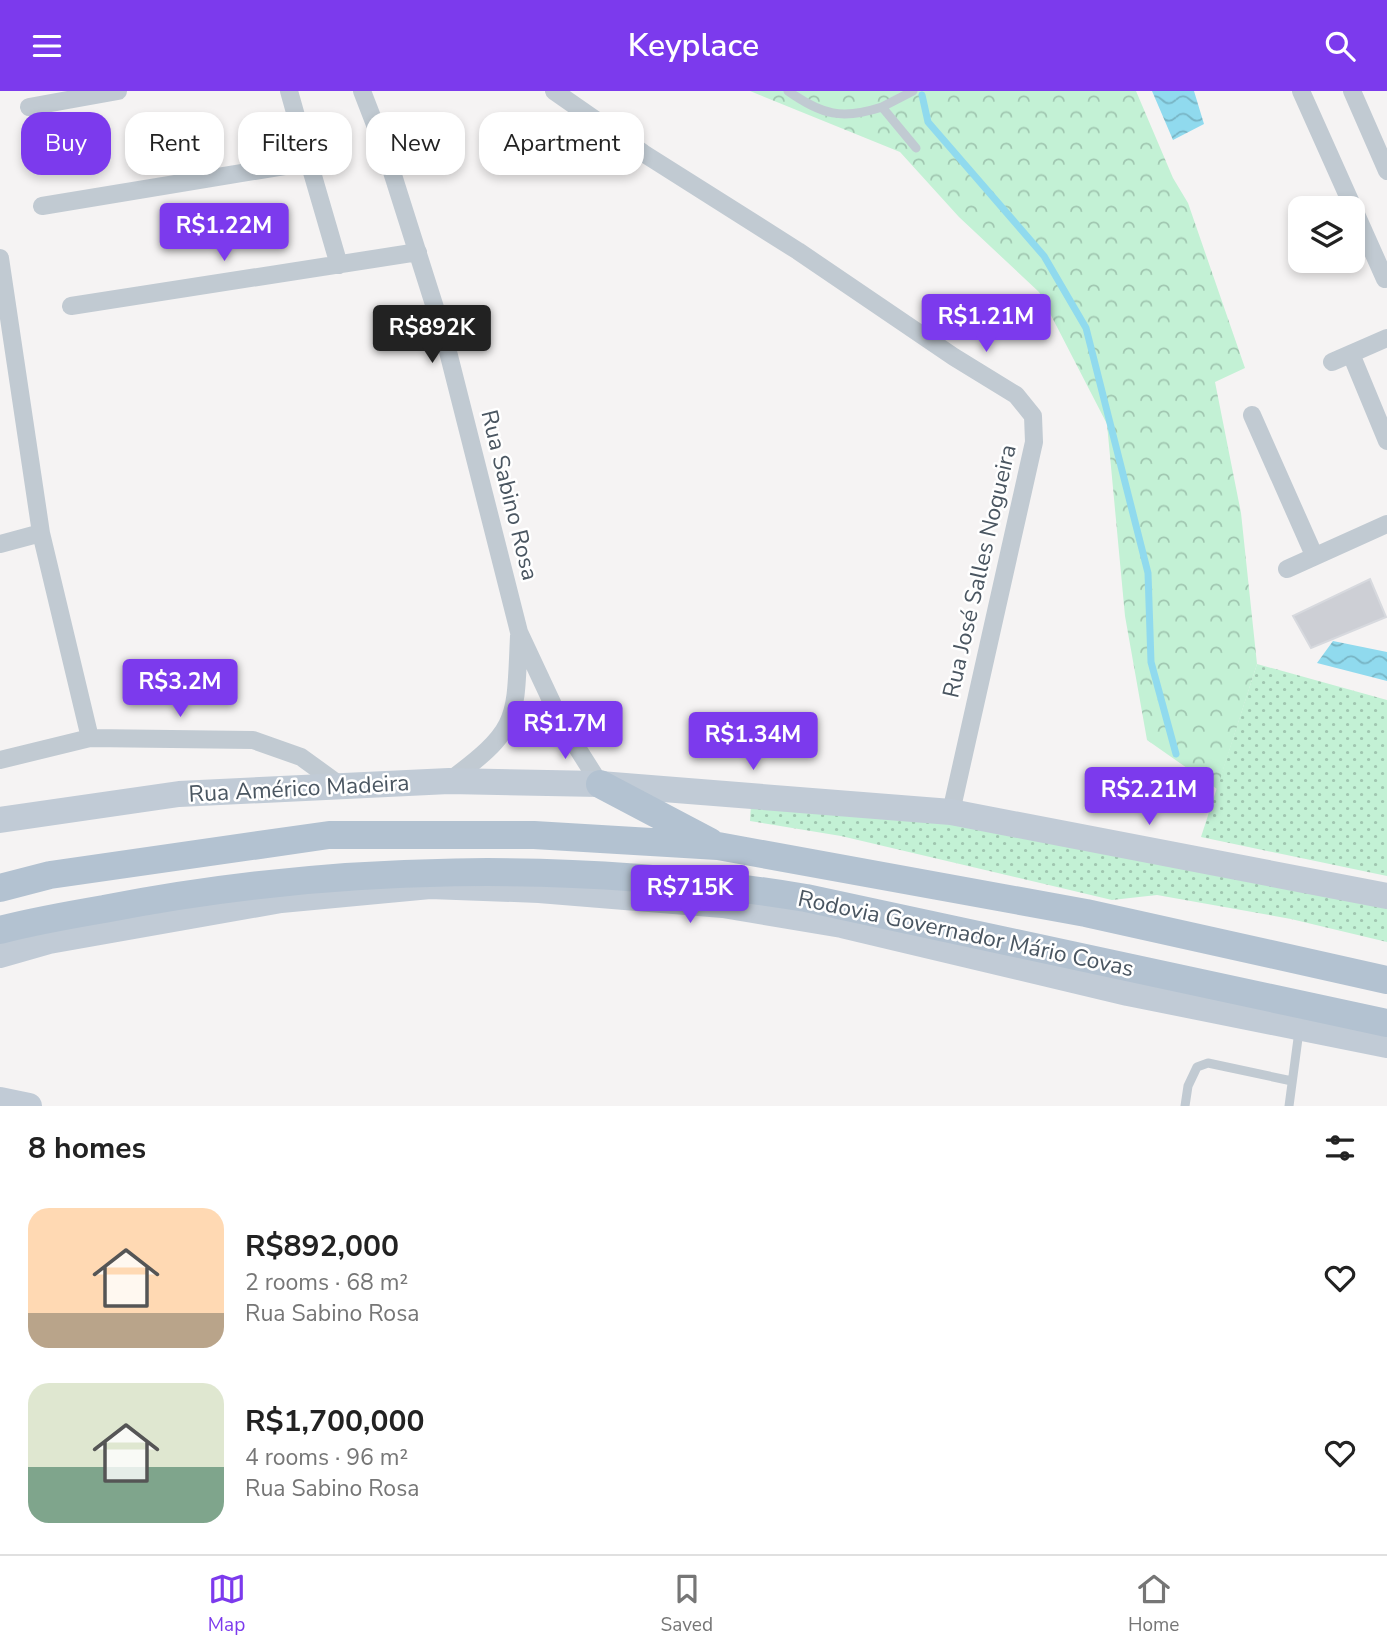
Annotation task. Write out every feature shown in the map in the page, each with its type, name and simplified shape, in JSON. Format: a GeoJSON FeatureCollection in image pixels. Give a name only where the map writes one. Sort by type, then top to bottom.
{"type":"FeatureCollection","features":[{"type":"Feature","properties":{"kind":"main road"},"geometry":{"type":"LineString","coordinates":[[600,784],[718,846]]}},
{"type":"Feature","properties":{"kind":"main road","name":"Rodovia Governador Mário Covas"},"geometry":{"type":"LineString","coordinates":[[0,888],[50,875],[329,835],[534,835],[718,846],[1086,913],[1387,980]]}},
{"type":"Feature","properties":{"kind":"main road","name":"Rodovia Governador Mário Covas"},"geometry":{"type":"LineString","coordinates":[[0,930],[186,893],[358,875],[627,877],[743,888],[806,898],[1387,1023]]}},
{"type":"Feature","properties":{"kind":"street"},"geometry":{"type":"LineString","coordinates":[[29,107],[118,91]]}},
{"type":"Feature","properties":{"kind":"street"},"geometry":{"type":"LineString","coordinates":[[289,91],[295,112]]}},
{"type":"Feature","properties":{"kind":"street","name":"Rua Sabino Rosa"},"geometry":{"type":"LineString","coordinates":[[362,91],[386,153],[444,336],[519,632],[562,724],[600,784]]}},
{"type":"Feature","properties":{"kind":"street","name":"Rua José Salles Nogueira"},"geometry":{"type":"LineString","coordinates":[[554,91],[643,153],[798,251],[954,357],[1016,395],[1033,416],[1034,442],[951,812]]}},
{"type":"Feature","properties":{"kind":"street"},"geometry":{"type":"LineString","coordinates":[[1301,91],[1385,279]]}},
{"type":"Feature","properties":{"kind":"street"},"geometry":{"type":"LineString","coordinates":[[1352,91],[1387,171]]}},
{"type":"Feature","properties":{"kind":"street"},"geometry":{"type":"LineString","coordinates":[[42,206],[238,174]]}},
{"type":"Feature","properties":{"kind":"street"},"geometry":{"type":"LineString","coordinates":[[313,175],[339,265]]}},
{"type":"Feature","properties":{"kind":"street"},"geometry":{"type":"LineString","coordinates":[[71,306],[418,252]]}},
{"type":"Feature","properties":{"kind":"street"},"geometry":{"type":"LineString","coordinates":[[0,258],[5,318],[41,533],[90,738]]}},
{"type":"Feature","properties":{"kind":"street"},"geometry":{"type":"LineString","coordinates":[[1332,362],[1387,338]]}},
{"type":"Feature","properties":{"kind":"street"},"geometry":{"type":"LineString","coordinates":[[1351,354],[1387,441]]}},
{"type":"Feature","properties":{"kind":"street"},"geometry":{"type":"LineString","coordinates":[[1252,415],[1314,555]]}},
{"type":"Feature","properties":{"kind":"street"},"geometry":{"type":"LineString","coordinates":[[1287,569],[1387,524]]}},
{"type":"Feature","properties":{"kind":"street"},"geometry":{"type":"LineString","coordinates":[[0,544],[41,533]]}},
{"type":"Feature","properties":{"kind":"street","name":"Rua Sabino Rosa"},"geometry":{"type":"LineString","coordinates":[[449,781],[497,743],[512,720],[519,632]]}},
{"type":"Feature","properties":{"kind":"street"},"geometry":{"type":"LineString","coordinates":[[0,760],[90,738],[253,740],[301,757],[341,786]]}},
{"type":"Feature","properties":{"kind":"street","name":"Rua Américo Madeira"},"geometry":{"type":"LineString","coordinates":[[0,820],[179,794],[449,781],[600,784],[951,812],[1387,896]]}},
{"type":"Feature","properties":{"kind":"street"},"geometry":{"type":"LineString","coordinates":[[0,955],[48,941],[281,900],[430,886],[539,890],[723,905],[842,925],[1128,993],[1387,1045]]}},
{"type":"Feature","properties":{"kind":"street"},"geometry":{"type":"LineString","coordinates":[[0,1100],[29,1106]]}},
{"type":"Feature","properties":{"kind":"lane"},"geometry":{"type":"LineString","coordinates":[[788,91],[810,107],[856,116],[882,107],[913,91]]}},
{"type":"Feature","properties":{"kind":"lane"},"geometry":{"type":"LineString","coordinates":[[882,107],[916,148]]}},
{"type":"Feature","properties":{"kind":"lane"},"geometry":{"type":"LineString","coordinates":[[1289,1106],[1299,1029]]}},
{"type":"Feature","properties":{"kind":"lane"},"geometry":{"type":"LineString","coordinates":[[1185,1106],[1188,1086],[1197,1067],[1208,1063],[1292,1081]]}},
{"type":"Feature","properties":{"kind":"green space"},"geometry":{"type":"Polygon","coordinates":[[[750,91],[1136,91],[1173,178],[1188,203],[1245,368],[1215,382],[1241,513],[1257,664],[1217,789],[1147,740],[1125,616],[1107,424],[1039,292],[959,217],[900,152],[750,91]]]}},
{"type":"Feature","properties":{"kind":"green space"},"geometry":{"type":"Polygon","coordinates":[[[1257,664],[1387,700],[1387,876],[1201,837],[1257,664]]]}},
{"type":"Feature","properties":{"kind":"green space"},"geometry":{"type":"Polygon","coordinates":[[[751,805],[947,822],[1387,907],[1387,942],[1291,919],[1157,895],[1112,900],[841,836],[750,821],[751,805]]]}},
{"type":"Feature","properties":{"kind":"water"},"geometry":{"type":"Polygon","coordinates":[[[1152,91],[1194,91],[1204,124],[1173,140],[1152,91]]]}},
{"type":"Feature","properties":{"kind":"water"},"geometry":{"type":"Polygon","coordinates":[[[1333,641],[1387,652],[1387,681],[1317,663],[1333,641]]]}},
{"type":"Feature","properties":{"kind":"building"},"geometry":{"type":"Polygon","coordinates":[[[1370,579],[1386,617],[1311,648],[1293,616],[1370,579]]]}},
{"type":"Feature","properties":{"kind":"waterway"},"geometry":{"type":"LineString","coordinates":[[922,95],[928,122],[1044,256],[1086,328],[1148,573],[1151,662],[1176,754]]}}]}
